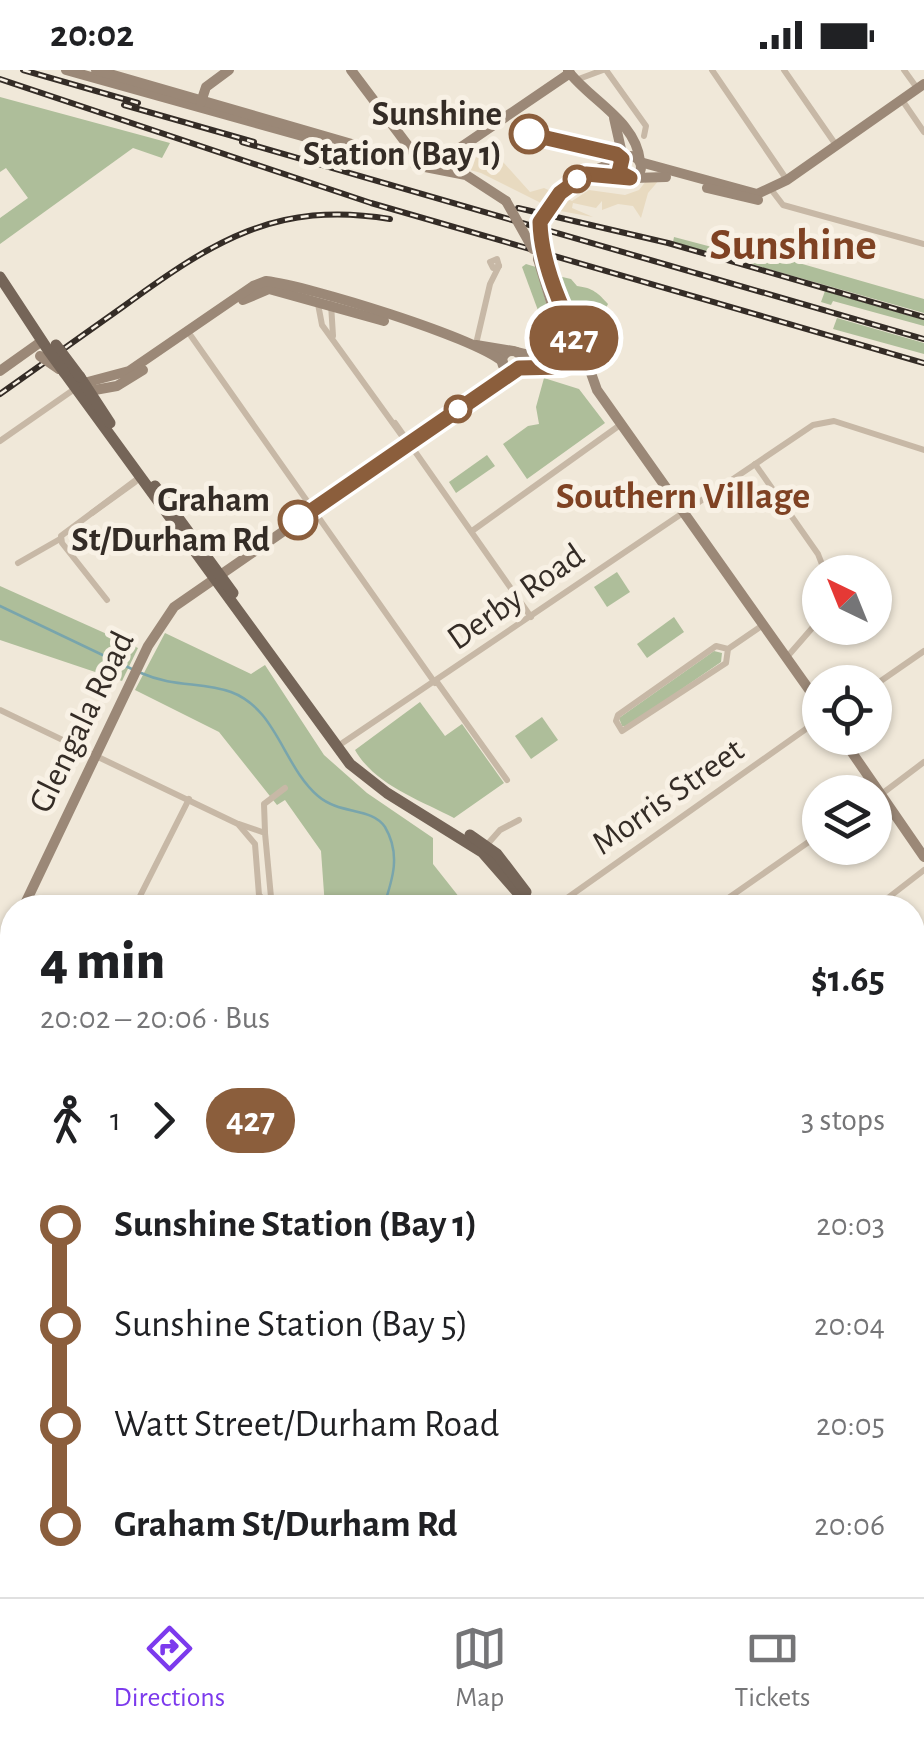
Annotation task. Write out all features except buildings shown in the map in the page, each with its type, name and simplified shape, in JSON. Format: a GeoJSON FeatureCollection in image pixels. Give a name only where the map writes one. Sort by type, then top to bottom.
{"type":"FeatureCollection","features":[{"type":"Feature","properties":{"kind":"main road"},"geometry":{"type":"LineString","coordinates":[[0,276],[47,346],[99,407],[142,475]]}},
{"type":"Feature","properties":{"kind":"main road"},"geometry":{"type":"LineString","coordinates":[[78,382],[346,758],[372,783],[484,849],[521,895]]}},
{"type":"Feature","properties":{"kind":"street"},"geometry":{"type":"LineString","coordinates":[[66,70],[384,154],[408,157],[451,154],[571,74],[602,72]]}},
{"type":"Feature","properties":{"kind":"street"},"geometry":{"type":"LineString","coordinates":[[96,70],[200,103]]}},
{"type":"Feature","properties":{"kind":"street"},"geometry":{"type":"LineString","coordinates":[[200,103],[206,87],[229,70]]}},
{"type":"Feature","properties":{"kind":"street"},"geometry":{"type":"LineString","coordinates":[[351,70],[408,157],[482,182],[506,201],[564,306],[596,390]]}},
{"type":"Feature","properties":{"kind":"street"},"geometry":{"type":"LineString","coordinates":[[712,70],[791,176]]}},
{"type":"Feature","properties":{"kind":"street"},"geometry":{"type":"LineString","coordinates":[[784,70],[836,145]]}},
{"type":"Feature","properties":{"kind":"street"},"geometry":{"type":"LineString","coordinates":[[538,259],[540,222],[560,193],[586,174],[632,156],[745,200],[772,191],[921,87],[904,70]]}},
{"type":"Feature","properties":{"kind":"street"},"geometry":{"type":"LineString","coordinates":[[589,96],[602,72]]}},
{"type":"Feature","properties":{"kind":"street"},"geometry":{"type":"LineString","coordinates":[[602,72],[646,126],[644,136]]}},
{"type":"Feature","properties":{"kind":"street"},"geometry":{"type":"LineString","coordinates":[[571,74],[631,134],[641,171],[632,178]]}},
{"type":"Feature","properties":{"kind":"street"},"geometry":{"type":"LineString","coordinates":[[902,100],[924,132]]}},
{"type":"Feature","properties":{"kind":"street"},"geometry":{"type":"LineString","coordinates":[[613,117],[622,159],[619,172],[632,178]]}},
{"type":"Feature","properties":{"kind":"street"},"geometry":{"type":"LineString","coordinates":[[586,174],[632,178],[654,175],[702,184]]}},
{"type":"Feature","properties":{"kind":"street"},"geometry":{"type":"LineString","coordinates":[[772,191],[787,206],[924,244]]}},
{"type":"Feature","properties":{"kind":"street"},"geometry":{"type":"LineString","coordinates":[[540,222],[560,360],[596,390],[622,424],[802,679]]}},
{"type":"Feature","properties":{"kind":"street"},"geometry":{"type":"LineString","coordinates":[[473,344],[499,266],[494,268],[490,264],[490,284]]}},
{"type":"Feature","properties":{"kind":"street"},"geometry":{"type":"LineString","coordinates":[[0,441],[78,382],[122,375],[263,289],[332,303],[473,344],[541,357],[567,340],[579,346]]}},
{"type":"Feature","properties":{"kind":"street"},"geometry":{"type":"LineString","coordinates":[[332,303],[333,337]]}},
{"type":"Feature","properties":{"kind":"street"},"geometry":{"type":"LineString","coordinates":[[332,303],[320,322],[533,616]]}},
{"type":"Feature","properties":{"kind":"street"},"geometry":{"type":"LineString","coordinates":[[564,306],[584,323],[602,326]]}},
{"type":"Feature","properties":{"kind":"street"},"geometry":{"type":"LineString","coordinates":[[473,344],[508,370],[568,365],[579,362],[579,346],[602,326]]}},
{"type":"Feature","properties":{"kind":"street"},"geometry":{"type":"LineString","coordinates":[[99,407],[190,334]]}},
{"type":"Feature","properties":{"kind":"street"},"geometry":{"type":"LineString","coordinates":[[190,334],[506,780]]}},
{"type":"Feature","properties":{"kind":"street"},"geometry":{"type":"LineString","coordinates":[[0,371],[24,354],[47,346]]}},
{"type":"Feature","properties":{"kind":"street"},"geometry":{"type":"LineString","coordinates":[[482,394],[506,354],[516,352]]}},
{"type":"Feature","properties":{"kind":"street"},"geometry":{"type":"LineString","coordinates":[[516,352],[522,361],[518,369]]}},
{"type":"Feature","properties":{"kind":"street","name":"Glengala Road"},"geometry":{"type":"LineString","coordinates":[[29,895],[148,646],[174,607],[518,369]]}},
{"type":"Feature","properties":{"kind":"street"},"geometry":{"type":"LineString","coordinates":[[78,382],[128,381]]}},
{"type":"Feature","properties":{"kind":"street","name":"Derby Road"},"geometry":{"type":"LineString","coordinates":[[337,746],[357,737],[820,422],[834,421],[924,450]]}},
{"type":"Feature","properties":{"kind":"street"},"geometry":{"type":"LineString","coordinates":[[471,529],[622,424]]}},
{"type":"Feature","properties":{"kind":"street"},"geometry":{"type":"LineString","coordinates":[[754,464],[818,555]]}},
{"type":"Feature","properties":{"kind":"street"},"geometry":{"type":"LineString","coordinates":[[18,563],[60,539],[142,475]]}},
{"type":"Feature","properties":{"kind":"street"},"geometry":{"type":"LineString","coordinates":[[60,539],[107,600]]}},
{"type":"Feature","properties":{"kind":"street"},"geometry":{"type":"LineString","coordinates":[[728,650],[716,646],[618,714],[616,721],[622,730],[726,663],[728,650],[763,625]]}},
{"type":"Feature","properties":{"kind":"street"},"geometry":{"type":"LineString","coordinates":[[787,657],[802,640]]}},
{"type":"Feature","properties":{"kind":"street"},"geometry":{"type":"LineString","coordinates":[[892,673],[924,651]]}},
{"type":"Feature","properties":{"kind":"street"},"geometry":{"type":"LineString","coordinates":[[0,710],[238,824],[254,838],[259,895]]}},
{"type":"Feature","properties":{"kind":"street","name":"Morris Street"},"geometry":{"type":"LineString","coordinates":[[571,895],[802,735]]}},
{"type":"Feature","properties":{"kind":"street","name":"Derby Road"},"geometry":{"type":"LineString","coordinates":[[346,758],[357,737]]}},
{"type":"Feature","properties":{"kind":"street"},"geometry":{"type":"LineString","coordinates":[[892,785],[924,762]]}},
{"type":"Feature","properties":{"kind":"street"},"geometry":{"type":"LineString","coordinates":[[271,895],[264,804],[284,788]]}},
{"type":"Feature","properties":{"kind":"street"},"geometry":{"type":"LineString","coordinates":[[140,895],[186,798]]}},
{"type":"Feature","properties":{"kind":"street"},"geometry":{"type":"LineString","coordinates":[[892,815],[924,857]]}},
{"type":"Feature","properties":{"kind":"street"},"geometry":{"type":"LineString","coordinates":[[484,849],[500,830],[520,820]]}},
{"type":"Feature","properties":{"kind":"street"},"geometry":{"type":"LineString","coordinates":[[238,824],[248,823],[265,833]]}},
{"type":"Feature","properties":{"kind":"street"},"geometry":{"type":"LineString","coordinates":[[733,895],[802,847]]}},
{"type":"Feature","properties":{"kind":"street"},"geometry":{"type":"LineString","coordinates":[[256,857],[267,856]]}},
{"type":"Feature","properties":{"kind":"street"},"geometry":{"type":"LineString","coordinates":[[894,895],[922,875]]}},
{"type":"Feature","properties":{"kind":"green space"},"geometry":{"type":"Polygon","coordinates":[[[0,97],[170,143],[162,158],[133,148],[0,244],[0,218],[28,198],[6,168],[0,172],[0,97]]]}},
{"type":"Feature","properties":{"kind":"green space"},"geometry":{"type":"Polygon","coordinates":[[[674,237],[761,260],[792,261],[924,299],[924,313],[673,242],[674,237]]]}},
{"type":"Feature","properties":{"kind":"green space"},"geometry":{"type":"Polygon","coordinates":[[[522,267],[536,267],[552,324],[550,343],[522,267]]]}},
{"type":"Feature","properties":{"kind":"green space"},"geometry":{"type":"Polygon","coordinates":[[[558,276],[591,290],[608,304],[600,320],[578,315],[558,276]]]}},
{"type":"Feature","properties":{"kind":"green space"},"geometry":{"type":"Polygon","coordinates":[[[825,291],[924,320],[924,326],[833,301],[831,305],[821,302],[825,291]]]}},
{"type":"Feature","properties":{"kind":"green space"},"geometry":{"type":"Polygon","coordinates":[[[837,318],[924,343],[924,354],[833,329],[837,318]]]}},
{"type":"Feature","properties":{"kind":"green space"},"geometry":{"type":"Polygon","coordinates":[[[544,378],[579,389],[605,423],[527,479],[503,444],[528,426],[539,424],[536,407],[544,378]]]}},
{"type":"Feature","properties":{"kind":"green space"},"geometry":{"type":"Polygon","coordinates":[[[487,455],[495,466],[456,493],[449,482],[487,455]]]}},
{"type":"Feature","properties":{"kind":"green space"},"geometry":{"type":"Polygon","coordinates":[[[617,572],[630,592],[607,607],[594,587],[617,572]]]}},
{"type":"Feature","properties":{"kind":"green space"},"geometry":{"type":"Polygon","coordinates":[[[0,586],[138,648],[122,681],[0,640],[0,586]]]}},
{"type":"Feature","properties":{"kind":"green space"},"geometry":{"type":"Polygon","coordinates":[[[674,617],[684,632],[647,658],[637,644],[674,617]]]}},
{"type":"Feature","properties":{"kind":"green space"},"geometry":{"type":"Polygon","coordinates":[[[165,633],[251,674],[265,665],[324,755],[367,793],[433,838],[433,864],[458,895],[324,895],[321,851],[285,800],[277,805],[219,732],[135,690],[165,633]]]}},
{"type":"Feature","properties":{"kind":"green space"},"geometry":{"type":"Polygon","coordinates":[[[714,651],[722,653],[721,662],[628,726],[622,726],[619,718],[714,651]]]}},
{"type":"Feature","properties":{"kind":"green space"},"geometry":{"type":"Polygon","coordinates":[[[420,702],[445,736],[462,724],[504,783],[454,818],[386,782],[355,750],[420,702]]]}},
{"type":"Feature","properties":{"kind":"green space"},"geometry":{"type":"Polygon","coordinates":[[[542,717],[558,740],[531,759],[515,736],[542,717]]]}},
{"type":"Feature","properties":{"kind":"shaded area"},"geometry":{"type":"Polygon","coordinates":[[[485,142],[530,192],[544,188],[572,201],[589,190],[625,195],[639,190],[646,181],[660,179],[648,193],[641,218],[633,206],[618,204],[602,210],[602,201],[596,208],[573,203],[572,208],[593,217],[555,210],[481,173],[441,162],[485,142]]]}},
{"type":"Feature","properties":{"kind":"waterway"},"geometry":{"type":"LineString","coordinates":[[0,606],[134,670]]}},
{"type":"Feature","properties":{"kind":"waterway"},"geometry":{"type":"LineString","coordinates":[[141,673],[165,681],[220,689],[247,700],[270,724],[296,769],[318,796],[336,806],[372,816],[385,827],[394,857],[387,895]]}},
{"type":"Feature","properties":{"kind":"railway"},"geometry":{"type":"LineString","coordinates":[[23,70],[138,103]]}},
{"type":"Feature","properties":{"kind":"railway"},"geometry":{"type":"LineString","coordinates":[[0,79],[371,203],[924,363]]}},
{"type":"Feature","properties":{"kind":"railway"},"geometry":{"type":"LineString","coordinates":[[124,105],[254,142]]}},
{"type":"Feature","properties":{"kind":"railway"},"geometry":{"type":"LineString","coordinates":[[242,142],[924,339]]}},
{"type":"Feature","properties":{"kind":"railway"},"geometry":{"type":"LineString","coordinates":[[518,208],[668,243],[924,317]]}},
{"type":"Feature","properties":{"kind":"railway"},"geometry":{"type":"LineString","coordinates":[[0,394],[156,283],[247,231],[313,216],[390,219]]}},
{"type":"Feature","properties":{"kind":"bus line","name":"427"},"geometry":{"type":"LineString","coordinates":[[298,520],[519,368],[562,367],[580,360],[583,350],[568,326],[544,250],[540,222],[560,193],[586,174],[630,178],[619,172],[622,159],[612,152],[529,134]]}},
{"type":"Feature","properties":{"kind":"place","name":"Sunshine Station (Bay 1)"},"geometry":{"type":"Point","coordinates":[529,134]}},
{"type":"Feature","properties":{"kind":"place","name":"Graham St/Durham Rd"},"geometry":{"type":"Point","coordinates":[298,520]}},
{"type":"Feature","properties":{"kind":"district","name":"Sunshine"},"geometry":{"type":"Point","coordinates":[793,245]}},
{"type":"Feature","properties":{"kind":"district","name":"Southern Village"},"geometry":{"type":"Point","coordinates":[683,497]}}]}
